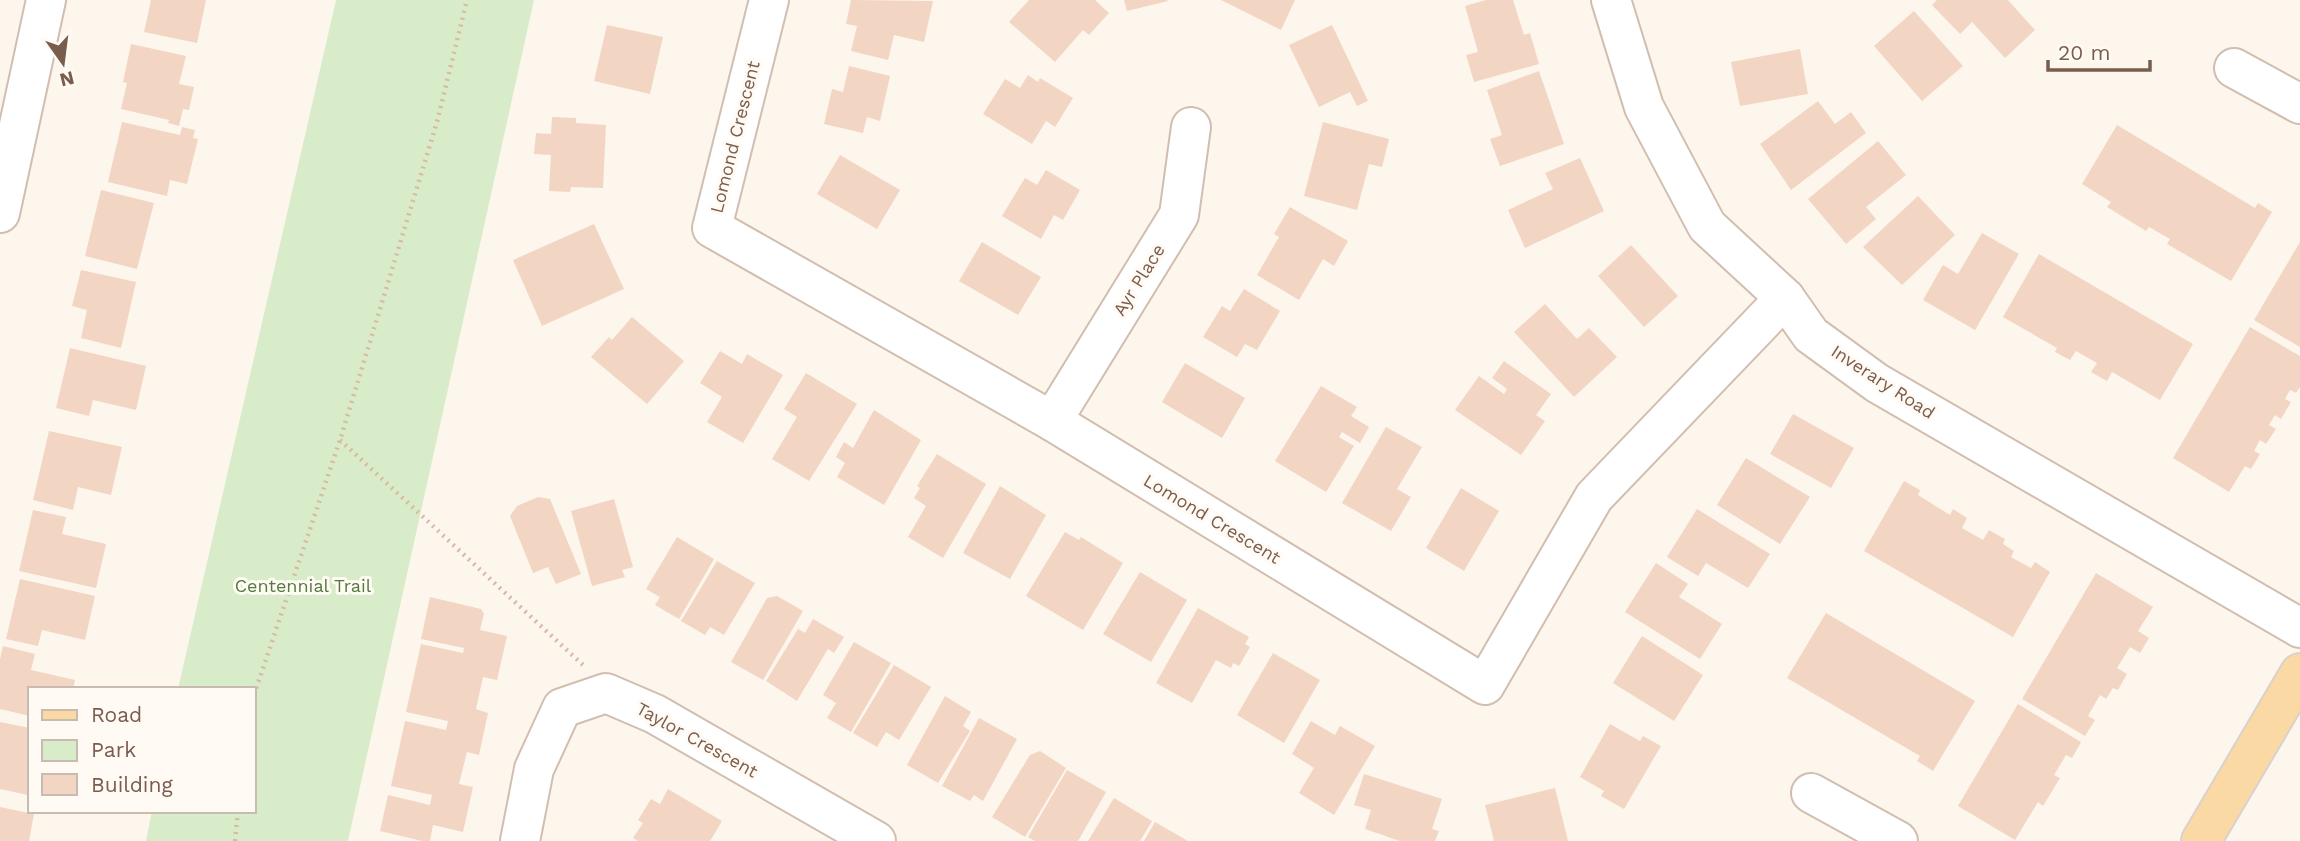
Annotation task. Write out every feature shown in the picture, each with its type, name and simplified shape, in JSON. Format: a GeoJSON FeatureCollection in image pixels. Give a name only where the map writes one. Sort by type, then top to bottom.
{"type":"FeatureCollection","features":[{"type":"Feature","properties":{"kind":"main road"},"geometry":{"type":"LineString","coordinates":[[2201,841],[2300,674]]}},
{"type":"Feature","properties":{"kind":"street"},"geometry":{"type":"LineString","coordinates":[[0,212],[46,0]]}},
{"type":"Feature","properties":{"kind":"street","name":"Lomond Crescent"},"geometry":{"type":"LineString","coordinates":[[769,0],[712,228],[1052,421],[1485,685],[1594,497],[1785,298]]}},
{"type":"Feature","properties":{"kind":"street","name":"Inverary Road"},"geometry":{"type":"LineString","coordinates":[[1617,1],[1644,107],[1707,226],[1785,298],[1811,335],[1877,383],[2300,628]]}},
{"type":"Feature","properties":{"kind":"street"},"geometry":{"type":"LineString","coordinates":[[2234,68],[2300,104]]}},
{"type":"Feature","properties":{"kind":"street","name":"Ayr Place"},"geometry":{"type":"LineString","coordinates":[[1052,421],[1179,215],[1191,127]]}},
{"type":"Feature","properties":{"kind":"street"},"geometry":{"type":"LineString","coordinates":[[520,841],[534,769],[562,708],[606,693]]}},
{"type":"Feature","properties":{"kind":"street","name":"Taylor Crescent"},"geometry":{"type":"LineString","coordinates":[[606,693],[655,713],[876,841]]}},
{"type":"Feature","properties":{"kind":"street"},"geometry":{"type":"LineString","coordinates":[[1811,793],[1898,841]]}},
{"type":"Feature","properties":{"kind":"path"},"geometry":{"type":"LineString","coordinates":[[256,689],[340,440],[437,122],[467,0]]}},
{"type":"Feature","properties":{"kind":"path"},"geometry":{"type":"LineString","coordinates":[[340,440],[571,651],[606,693]]}},
{"type":"Feature","properties":{"kind":"path"},"geometry":{"type":"LineString","coordinates":[[234,841],[239,813]]}},
{"type":"Feature","properties":{"kind":"green space","name":"Centennial Trail"},"geometry":{"type":"Polygon","coordinates":[[[336,0],[534,0],[348,841],[146,841],[152,813],[256,813],[256,687],[178,687],[336,0]]]}},
{"type":"Feature","properties":{"kind":"building"},"geometry":{"type":"Polygon","coordinates":[[[151,0],[206,0],[197,43],[144,32],[151,0]]]}},
{"type":"Feature","properties":{"kind":"building"},"geometry":{"type":"Polygon","coordinates":[[[851,0],[933,1],[924,42],[894,35],[888,60],[851,51],[857,26],[846,24],[851,0]]]}},
{"type":"Feature","properties":{"kind":"building"},"geometry":{"type":"Polygon","coordinates":[[[1029,0],[1095,0],[1109,13],[1089,35],[1083,30],[1055,62],[1009,22],[1029,0]]]}},
{"type":"Feature","properties":{"kind":"building"},"geometry":{"type":"Polygon","coordinates":[[[1124,0],[1167,0],[1168,1],[1127,11],[1124,0]]]}},
{"type":"Feature","properties":{"kind":"building"},"geometry":{"type":"Polygon","coordinates":[[[1221,0],[1295,0],[1281,30],[1221,0]]]}},
{"type":"Feature","properties":{"kind":"building"},"geometry":{"type":"Polygon","coordinates":[[[1486,0],[1513,0],[1524,35],[1530,33],[1539,64],[1474,82],[1466,55],[1478,52],[1465,6],[1486,0]]]}},
{"type":"Feature","properties":{"kind":"building"},"geometry":{"type":"Polygon","coordinates":[[[1937,0],[2008,0],[2035,30],[2005,58],[1972,22],[1960,34],[1932,5],[1937,0]]]}},
{"type":"Feature","properties":{"kind":"building"},"geometry":{"type":"Polygon","coordinates":[[[1914,11],[1963,66],[1922,101],[1874,46],[1914,11]]]}},
{"type":"Feature","properties":{"kind":"building"},"geometry":{"type":"Polygon","coordinates":[[[607,25],[663,37],[650,94],[594,81],[607,25]]]}},
{"type":"Feature","properties":{"kind":"building"},"geometry":{"type":"Polygon","coordinates":[[[1332,25],[1368,101],[1357,106],[1350,92],[1319,107],[1289,45],[1332,25]]]}},
{"type":"Feature","properties":{"kind":"building"},"geometry":{"type":"Polygon","coordinates":[[[131,44],[186,56],[179,84],[194,87],[189,110],[183,109],[179,126],[168,123],[169,120],[121,109],[127,83],[123,82],[131,44]]]}},
{"type":"Feature","properties":{"kind":"building"},"geometry":{"type":"Polygon","coordinates":[[[1800,49],[1808,94],[1740,106],[1731,62],[1800,49]]]}},
{"type":"Feature","properties":{"kind":"building"},"geometry":{"type":"Polygon","coordinates":[[[849,66],[890,76],[880,121],[867,117],[863,133],[824,124],[832,89],[843,92],[849,66]]]}},
{"type":"Feature","properties":{"kind":"building"},"geometry":{"type":"Polygon","coordinates":[[[1539,71],[1564,144],[1500,166],[1490,139],[1502,135],[1487,90],[1539,71]]]}},
{"type":"Feature","properties":{"kind":"building"},"geometry":{"type":"Polygon","coordinates":[[[1028,75],[1038,82],[1040,78],[1073,98],[1055,127],[1046,121],[1032,144],[983,114],[1005,79],[1020,88],[1028,75]]]}},
{"type":"Feature","properties":{"kind":"building"},"geometry":{"type":"Polygon","coordinates":[[[1818,101],[1835,124],[1851,112],[1866,133],[1791,190],[1760,144],[1818,101]]]}},
{"type":"Feature","properties":{"kind":"building"},"geometry":{"type":"Polygon","coordinates":[[[552,117],[576,118],[576,123],[606,125],[603,188],[571,187],[570,192],[549,191],[551,155],[534,154],[536,133],[551,134],[552,117]]]}},
{"type":"Feature","properties":{"kind":"building"},"geometry":{"type":"Polygon","coordinates":[[[122,122],[180,135],[182,127],[195,130],[193,138],[198,139],[187,184],[170,180],[167,196],[108,182],[122,122]]]}},
{"type":"Feature","properties":{"kind":"building"},"geometry":{"type":"Polygon","coordinates":[[[1323,122],[1389,139],[1382,167],[1369,164],[1357,210],[1304,196],[1323,122]]]}},
{"type":"Feature","properties":{"kind":"building"},"geometry":{"type":"Polygon","coordinates":[[[2117,125],[2255,208],[2258,203],[2272,212],[2231,281],[2167,244],[2170,239],[2149,227],[2146,231],[2107,207],[2111,202],[2082,184],[2117,125]]]}},
{"type":"Feature","properties":{"kind":"building"},"geometry":{"type":"Polygon","coordinates":[[[1878,141],[1906,175],[1866,207],[1876,219],[1846,244],[1808,199],[1878,141]]]}},
{"type":"Feature","properties":{"kind":"building"},"geometry":{"type":"Polygon","coordinates":[[[840,155],[900,190],[877,229],[817,194],[840,155]]]}},
{"type":"Feature","properties":{"kind":"building"},"geometry":{"type":"Polygon","coordinates":[[[1580,158],[1604,211],[1525,248],[1508,210],[1553,189],[1545,173],[1580,158]]]}},
{"type":"Feature","properties":{"kind":"building"},"geometry":{"type":"Polygon","coordinates":[[[1046,170],[1080,190],[1063,220],[1054,215],[1041,239],[1002,216],[1025,178],[1037,185],[1046,170]]]}},
{"type":"Feature","properties":{"kind":"building"},"geometry":{"type":"Polygon","coordinates":[[[101,190],[154,203],[137,269],[85,256],[101,190]]]}},
{"type":"Feature","properties":{"kind":"building"},"geometry":{"type":"Polygon","coordinates":[[[1918,196],[1955,235],[1902,285],[1863,247],[1918,196]]]}},
{"type":"Feature","properties":{"kind":"building"},"geometry":{"type":"Polygon","coordinates":[[[1290,207],[1348,241],[1334,266],[1323,259],[1299,300],[1257,275],[1279,237],[1274,234],[1290,207]]]}},
{"type":"Feature","properties":{"kind":"building"},"geometry":{"type":"Polygon","coordinates":[[[594,224],[624,289],[542,326],[513,260],[594,224]]]}},
{"type":"Feature","properties":{"kind":"building"},"geometry":{"type":"Polygon","coordinates":[[[1982,233],[2019,254],[1975,330],[1923,300],[1943,265],[1958,274],[1982,233]]]}},
{"type":"Feature","properties":{"kind":"building"},"geometry":{"type":"Polygon","coordinates":[[[982,242],[1041,277],[1018,315],[959,281],[982,242]]]}},
{"type":"Feature","properties":{"kind":"building"},"geometry":{"type":"Polygon","coordinates":[[[2300,242],[2300,347],[2254,320],[2300,242]]]}},
{"type":"Feature","properties":{"kind":"building"},"geometry":{"type":"Polygon","coordinates":[[[1631,245],[1678,296],[1644,327],[1598,276],[1631,245]]]}},
{"type":"Feature","properties":{"kind":"building"},"geometry":{"type":"Polygon","coordinates":[[[2039,254],[2193,344],[2160,400],[2112,372],[2107,381],[2091,372],[2097,363],[2076,351],[2070,360],[2055,352],[2057,348],[2003,317],[2039,254]]]}},
{"type":"Feature","properties":{"kind":"building"},"geometry":{"type":"Polygon","coordinates":[[[81,270],[136,282],[121,348],[81,338],[87,310],[72,306],[81,270]]]}},
{"type":"Feature","properties":{"kind":"building"},"geometry":{"type":"Polygon","coordinates":[[[1244,289],[1280,311],[1257,350],[1245,344],[1237,357],[1203,337],[1222,306],[1230,311],[1244,289]]]}},
{"type":"Feature","properties":{"kind":"building"},"geometry":{"type":"Polygon","coordinates":[[[1545,304],[1577,339],[1589,328],[1617,357],[1574,397],[1514,332],[1545,304]]]}},
{"type":"Feature","properties":{"kind":"building"},"geometry":{"type":"Polygon","coordinates":[[[632,317],[684,361],[647,404],[591,357],[609,337],[612,340],[632,317]]]}},
{"type":"Feature","properties":{"kind":"building"},"geometry":{"type":"Polygon","coordinates":[[[2250,327],[2300,356],[2300,387],[2296,393],[2290,390],[2285,399],[2291,402],[2281,419],[2275,415],[2269,425],[2276,429],[2266,444],[2260,440],[2254,451],[2260,454],[2251,469],[2245,466],[2229,492],[2173,458],[2250,327]]]}},
{"type":"Feature","properties":{"kind":"building"},"geometry":{"type":"Polygon","coordinates":[[[70,348],[146,366],[136,410],[93,400],[89,416],[56,408],[70,348]]]}},
{"type":"Feature","properties":{"kind":"building"},"geometry":{"type":"Polygon","coordinates":[[[720,351],[742,364],[747,354],[783,375],[743,443],[707,422],[722,397],[700,383],[720,351]]]}},
{"type":"Feature","properties":{"kind":"building"},"geometry":{"type":"Polygon","coordinates":[[[1504,361],[1551,394],[1536,415],[1545,421],[1521,455],[1455,410],[1479,376],[1504,394],[1507,389],[1492,378],[1504,361]]]}},
{"type":"Feature","properties":{"kind":"building"},"geometry":{"type":"Polygon","coordinates":[[[1185,363],[1245,398],[1222,438],[1162,402],[1185,363]]]}},
{"type":"Feature","properties":{"kind":"building"},"geometry":{"type":"Polygon","coordinates":[[[806,373],[857,404],[809,481],[772,459],[797,417],[784,409],[806,373]]]}},
{"type":"Feature","properties":{"kind":"building"},"geometry":{"type":"Polygon","coordinates":[[[1321,386],[1357,407],[1351,416],[1369,427],[1360,443],[1342,432],[1339,437],[1354,446],[1326,492],[1275,461],[1321,386]]]}},
{"type":"Feature","properties":{"kind":"building"},"geometry":{"type":"Polygon","coordinates":[[[874,410],[921,440],[884,505],[837,477],[845,463],[836,457],[844,442],[853,448],[874,410]]]}},
{"type":"Feature","properties":{"kind":"building"},"geometry":{"type":"Polygon","coordinates":[[[1793,414],[1854,448],[1831,488],[1770,454],[1793,414]]]}},
{"type":"Feature","properties":{"kind":"building"},"geometry":{"type":"Polygon","coordinates":[[[1386,427],[1422,447],[1397,489],[1411,497],[1391,531],[1342,503],[1386,427]]]}},
{"type":"Feature","properties":{"kind":"building"},"geometry":{"type":"Polygon","coordinates":[[[49,431],[122,447],[111,495],[78,487],[73,510],[33,500],[49,431]]]}},
{"type":"Feature","properties":{"kind":"building"},"geometry":{"type":"Polygon","coordinates":[[[937,454],[986,484],[943,558],[908,537],[926,506],[914,498],[920,488],[917,486],[937,454]]]}},
{"type":"Feature","properties":{"kind":"building"},"geometry":{"type":"Polygon","coordinates":[[[1746,458],[1810,497],[1780,544],[1717,505],[1746,458]]]}},
{"type":"Feature","properties":{"kind":"building"},"geometry":{"type":"Polygon","coordinates":[[[1904,481],[1920,490],[1918,495],[1950,515],[1953,509],[1967,518],[1962,528],[1983,540],[1989,530],[2005,539],[2003,544],[2014,551],[2011,557],[2031,568],[2035,562],[2050,572],[2013,637],[1864,551],[1904,481]]]}},
{"type":"Feature","properties":{"kind":"building"},"geometry":{"type":"Polygon","coordinates":[[[1000,486],[1046,515],[1010,579],[963,553],[1000,486]]]}},
{"type":"Feature","properties":{"kind":"building"},"geometry":{"type":"Polygon","coordinates":[[[1461,488],[1499,511],[1464,571],[1426,548],[1461,488]]]}},
{"type":"Feature","properties":{"kind":"building"},"geometry":{"type":"Polygon","coordinates":[[[538,497],[550,499],[581,574],[556,584],[548,567],[533,573],[510,516],[517,506],[538,497]]]}},
{"type":"Feature","properties":{"kind":"building"},"geometry":{"type":"Polygon","coordinates":[[[614,499],[633,567],[622,570],[625,577],[592,586],[571,511],[614,499]]]}},
{"type":"Feature","properties":{"kind":"building"},"geometry":{"type":"Polygon","coordinates":[[[1697,509],[1770,554],[1748,588],[1706,563],[1698,576],[1667,557],[1697,509]]]}},
{"type":"Feature","properties":{"kind":"building"},"geometry":{"type":"Polygon","coordinates":[[[33,510],[66,517],[62,534],[106,544],[96,588],[19,571],[33,510]]]}},
{"type":"Feature","properties":{"kind":"building"},"geometry":{"type":"Polygon","coordinates":[[[1065,532],[1079,540],[1081,537],[1123,563],[1083,630],[1026,596],[1065,532]]]}},
{"type":"Feature","properties":{"kind":"building"},"geometry":{"type":"Polygon","coordinates":[[[677,537],[714,559],[679,619],[655,605],[660,597],[646,589],[677,537]]]}},
{"type":"Feature","properties":{"kind":"building"},"geometry":{"type":"Polygon","coordinates":[[[717,561],[755,583],[724,635],[710,627],[705,635],[681,621],[717,561]]]}},
{"type":"Feature","properties":{"kind":"building"},"geometry":{"type":"Polygon","coordinates":[[[1656,563],[1688,584],[1679,597],[1722,624],[1700,659],[1625,612],[1656,563]]]}},
{"type":"Feature","properties":{"kind":"building"},"geometry":{"type":"Polygon","coordinates":[[[1140,572],[1187,600],[1151,662],[1103,634],[1140,572]]]}},
{"type":"Feature","properties":{"kind":"building"},"geometry":{"type":"Polygon","coordinates":[[[2096,573],[2153,607],[2138,631],[2149,638],[2140,653],[2130,647],[2117,668],[2127,674],[2118,690],[2113,688],[2106,699],[2100,695],[2088,716],[2095,720],[2085,736],[2022,699],[2096,573]]]}},
{"type":"Feature","properties":{"kind":"building"},"geometry":{"type":"Polygon","coordinates":[[[20,579],[95,596],[85,640],[42,630],[38,646],[6,639],[20,579]]]}},
{"type":"Feature","properties":{"kind":"building"},"geometry":{"type":"Polygon","coordinates":[[[777,596],[803,611],[763,680],[731,662],[767,598],[777,596]]]}},
{"type":"Feature","properties":{"kind":"building"},"geometry":{"type":"Polygon","coordinates":[[[430,597],[481,609],[484,614],[480,630],[507,636],[497,680],[483,677],[476,709],[488,713],[479,755],[467,752],[459,784],[473,787],[463,832],[433,825],[430,841],[422,841],[380,831],[388,795],[430,805],[432,795],[391,786],[405,721],[446,730],[448,721],[406,712],[421,644],[463,653],[464,648],[421,639],[430,597]]]}},
{"type":"Feature","properties":{"kind":"building"},"geometry":{"type":"Polygon","coordinates":[[[1198,608],[1249,637],[1245,644],[1250,647],[1239,666],[1233,663],[1231,668],[1216,660],[1192,703],[1156,683],[1198,608]]]}},
{"type":"Feature","properties":{"kind":"building"},"geometry":{"type":"Polygon","coordinates":[[[1826,613],[1975,701],[1933,771],[1917,761],[1920,756],[1787,678],[1826,613]]]}},
{"type":"Feature","properties":{"kind":"building"},"geometry":{"type":"Polygon","coordinates":[[[813,619],[844,637],[834,653],[828,649],[797,701],[766,681],[798,629],[805,633],[813,619]]]}},
{"type":"Feature","properties":{"kind":"building"},"geometry":{"type":"Polygon","coordinates":[[[1642,636],[1703,675],[1674,721],[1613,683],[1642,636]]]}},
{"type":"Feature","properties":{"kind":"building"},"geometry":{"type":"Polygon","coordinates":[[[854,642],[891,663],[851,732],[827,718],[836,703],[823,695],[854,642]]]}},
{"type":"Feature","properties":{"kind":"building"},"geometry":{"type":"Polygon","coordinates":[[[3,646],[35,654],[31,670],[75,680],[73,687],[28,687],[28,716],[0,709],[0,659],[3,646]]]}},
{"type":"Feature","properties":{"kind":"building"},"geometry":{"type":"Polygon","coordinates":[[[1273,653],[1320,680],[1284,743],[1237,715],[1273,653]]]}},
{"type":"Feature","properties":{"kind":"building"},"geometry":{"type":"Polygon","coordinates":[[[894,665],[931,687],[899,740],[886,732],[877,747],[853,733],[894,665]]]}},
{"type":"Feature","properties":{"kind":"building"},"geometry":{"type":"Polygon","coordinates":[[[945,696],[971,712],[963,726],[970,731],[938,783],[907,765],[945,696]]]}},
{"type":"Feature","properties":{"kind":"building"},"geometry":{"type":"Polygon","coordinates":[[[2018,704],[2081,742],[2072,758],[2066,755],[2054,775],[2060,778],[2043,806],[2038,802],[2015,840],[1958,806],[2018,704]]]}},
{"type":"Feature","properties":{"kind":"building"},"geometry":{"type":"Polygon","coordinates":[[[979,718],[1017,739],[983,801],[974,795],[970,801],[942,786],[979,718]]]}},
{"type":"Feature","properties":{"kind":"building"},"geometry":{"type":"Polygon","coordinates":[[[1311,721],[1335,735],[1340,726],[1375,746],[1334,815],[1299,793],[1314,768],[1292,754],[1311,721]]]}},
{"type":"Feature","properties":{"kind":"building"},"geometry":{"type":"Polygon","coordinates":[[[0,722],[28,728],[28,795],[0,789],[0,722]]]}},
{"type":"Feature","properties":{"kind":"building"},"geometry":{"type":"Polygon","coordinates":[[[1610,724],[1640,741],[1643,736],[1661,746],[1624,809],[1601,796],[1604,791],[1580,777],[1610,724]]]}},
{"type":"Feature","properties":{"kind":"building"},"geometry":{"type":"Polygon","coordinates":[[[1040,751],[1066,768],[1025,837],[992,817],[1030,755],[1040,751]]]}},
{"type":"Feature","properties":{"kind":"building"},"geometry":{"type":"Polygon","coordinates":[[[1067,770],[1106,792],[1078,841],[1035,841],[1028,837],[1067,770]]]}},
{"type":"Feature","properties":{"kind":"building"},"geometry":{"type":"Polygon","coordinates":[[[1364,774],[1442,799],[1432,829],[1439,831],[1435,841],[1400,841],[1365,829],[1371,810],[1354,805],[1364,774]]]}},
{"type":"Feature","properties":{"kind":"building"},"geometry":{"type":"Polygon","coordinates":[[[1555,788],[1568,841],[1494,841],[1485,805],[1555,788]]]}},
{"type":"Feature","properties":{"kind":"building"},"geometry":{"type":"Polygon","coordinates":[[[668,789],[722,821],[710,841],[638,841],[633,838],[643,823],[638,820],[651,799],[660,804],[668,789]]]}},
{"type":"Feature","properties":{"kind":"building"},"geometry":{"type":"Polygon","coordinates":[[[1114,798],[1152,821],[1140,841],[1088,841],[1114,798]]]}},
{"type":"Feature","properties":{"kind":"building"},"geometry":{"type":"Polygon","coordinates":[[[0,807],[34,814],[29,841],[0,841],[0,807]]]}},
{"type":"Feature","properties":{"kind":"building"},"geometry":{"type":"Polygon","coordinates":[[[1155,822],[1188,841],[1144,841],[1155,822]]]}}]}
